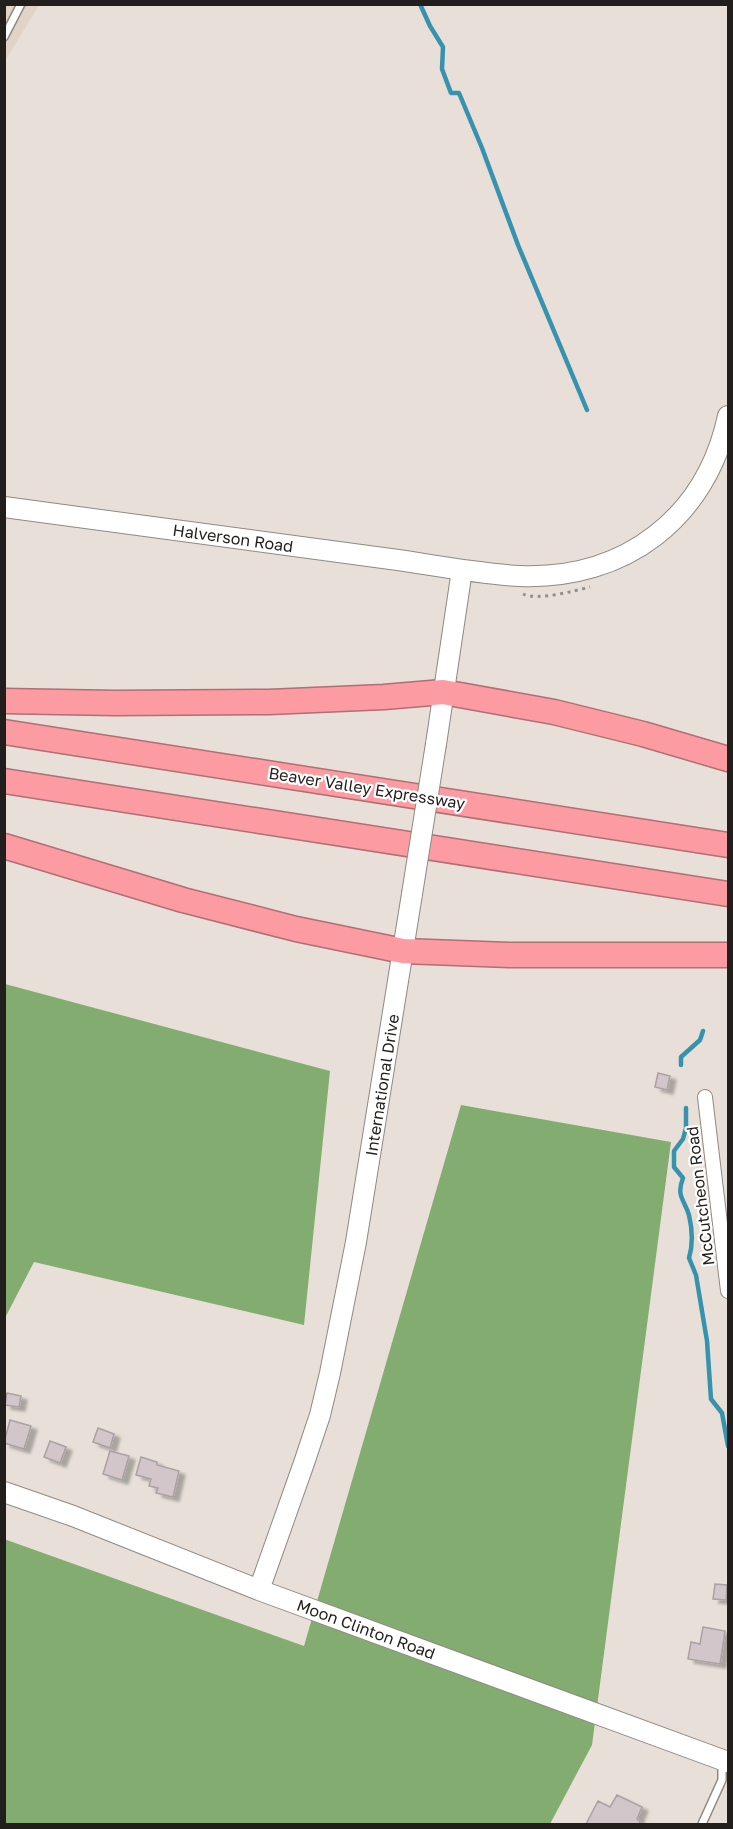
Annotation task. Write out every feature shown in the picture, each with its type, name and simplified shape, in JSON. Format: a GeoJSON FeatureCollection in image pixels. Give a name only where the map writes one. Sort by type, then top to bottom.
{"type":"FeatureCollection","features":[{"type":"Feature","properties":{"kind":"highway"},"geometry":{"type":"LineString","coordinates":[[4,701],[269,702],[443,692],[554,711],[729,759]]}},
{"type":"Feature","properties":{"kind":"highway","name":"Beaver Valley Expressway"},"geometry":{"type":"LineString","coordinates":[[4,732],[729,845]]}},
{"type":"Feature","properties":{"kind":"highway"},"geometry":{"type":"LineString","coordinates":[[4,781],[729,894]]}},
{"type":"Feature","properties":{"kind":"highway"},"geometry":{"type":"LineString","coordinates":[[4,846],[183,900],[296,929],[403,951],[509,955],[729,956]]}},
{"type":"Feature","properties":{"kind":"street","name":"Halverson Road"},"geometry":{"type":"LineString","coordinates":[[4,507],[462,570],[520,576],[546,575],[590,568],[631,553],[672,521],[690,502],[712,465],[729,416]]}},
{"type":"Feature","properties":{"kind":"street","name":"International Drive"},"geometry":{"type":"LineString","coordinates":[[258,1590],[304,1463],[330,1373],[356,1242],[462,570]]}},
{"type":"Feature","properties":{"kind":"street","name":"McCutcheon Road"},"geometry":{"type":"LineString","coordinates":[[705,1097],[729,1291]]}},
{"type":"Feature","properties":{"kind":"street","name":"Moon Clinton Road"},"geometry":{"type":"LineString","coordinates":[[4,1492],[73,1516],[258,1590],[725,1761]]}},
{"type":"Feature","properties":{"kind":"lane"},"geometry":{"type":"LineString","coordinates":[[4,37],[21,4]]}},
{"type":"Feature","properties":{"kind":"lane"},"geometry":{"type":"LineString","coordinates":[[702,1824],[722,1780],[725,1761]]}},
{"type":"Feature","properties":{"kind":"shaded area"},"geometry":{"type":"Polygon","coordinates":[[[5,5],[39,5],[5,61],[5,5]]]}},
{"type":"Feature","properties":{"kind":"green space"},"geometry":{"type":"Polygon","coordinates":[[[5,984],[330,1071],[304,1325],[34,1262],[5,1318],[5,984]]]}},
{"type":"Feature","properties":{"kind":"green space"},"geometry":{"type":"Polygon","coordinates":[[[461,1105],[671,1142],[592,1745],[550,1824],[5,1824],[4,1539],[304,1646],[461,1105]]]}},
{"type":"Feature","properties":{"kind":"building"},"geometry":{"type":"Polygon","coordinates":[[[658,1073],[670,1076],[667,1090],[655,1087],[658,1073]]]}},
{"type":"Feature","properties":{"kind":"building"},"geometry":{"type":"Polygon","coordinates":[[[7,1393],[21,1396],[19,1407],[5,1405],[7,1393]]]}},
{"type":"Feature","properties":{"kind":"building"},"geometry":{"type":"Polygon","coordinates":[[[10,1420],[31,1426],[24,1449],[4,1443],[10,1420]]]}},
{"type":"Feature","properties":{"kind":"building"},"geometry":{"type":"Polygon","coordinates":[[[98,1428],[114,1434],[110,1448],[93,1442],[98,1428]]]}},
{"type":"Feature","properties":{"kind":"building"},"geometry":{"type":"Polygon","coordinates":[[[50,1441],[66,1447],[60,1463],[44,1457],[50,1441]]]}},
{"type":"Feature","properties":{"kind":"building"},"geometry":{"type":"Polygon","coordinates":[[[110,1451],[129,1456],[122,1480],[103,1474],[110,1451]]]}},
{"type":"Feature","properties":{"kind":"building"},"geometry":{"type":"Polygon","coordinates":[[[141,1457],[157,1462],[157,1465],[179,1471],[173,1497],[156,1493],[158,1488],[149,1486],[151,1479],[136,1475],[141,1457]]]}},
{"type":"Feature","properties":{"kind":"building"},"geometry":{"type":"Polygon","coordinates":[[[715,1584],[727,1585],[726,1600],[713,1599],[715,1584]]]}},
{"type":"Feature","properties":{"kind":"building"},"geometry":{"type":"Polygon","coordinates":[[[703,1627],[725,1631],[720,1664],[688,1659],[691,1642],[700,1644],[703,1627]]]}},
{"type":"Feature","properties":{"kind":"building"},"geometry":{"type":"Polygon","coordinates":[[[617,1795],[642,1807],[637,1819],[640,1821],[639,1824],[586,1824],[598,1801],[610,1807],[617,1795]]]}},
{"type":"Feature","properties":{"kind":"waterway"},"geometry":{"type":"LineString","coordinates":[[420,4],[443,47],[442,69],[451,93],[459,93],[518,245],[587,410]]}},
{"type":"Feature","properties":{"kind":"waterway"},"geometry":{"type":"LineString","coordinates":[[681,1065],[681,1057],[700,1040],[703,1031]]}},
{"type":"Feature","properties":{"kind":"waterway"},"geometry":{"type":"LineString","coordinates":[[686,1108],[686,1128],[683,1139],[674,1151],[674,1167],[683,1178],[680,1189],[690,1220],[692,1242],[689,1258],[696,1275],[707,1341],[711,1399],[722,1413],[728,1446]]}}]}
